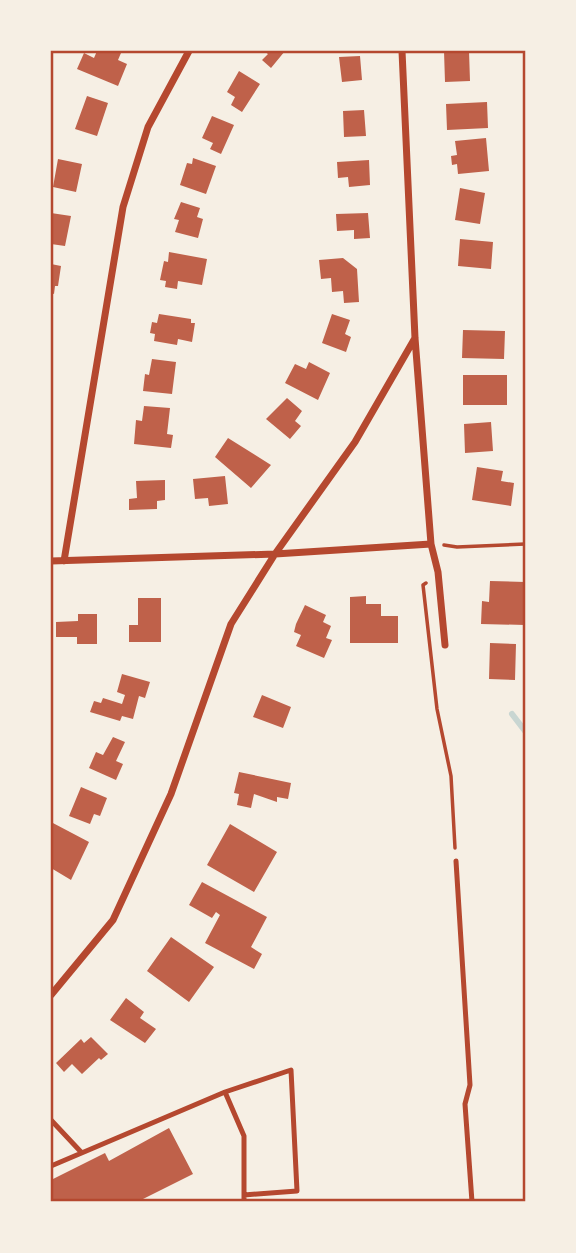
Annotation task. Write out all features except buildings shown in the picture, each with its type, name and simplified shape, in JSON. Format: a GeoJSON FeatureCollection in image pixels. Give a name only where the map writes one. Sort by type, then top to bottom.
{"type":"FeatureCollection","features":[{"type":"Feature","properties":{"kind":"street"},"geometry":{"type":"LineString","coordinates":[[64,561],[123,207],[148,127],[189,51]]}},
{"type":"Feature","properties":{"kind":"street"},"geometry":{"type":"LineString","coordinates":[[402,51],[415,338],[431,544],[438,572],[445,645]]}},
{"type":"Feature","properties":{"kind":"street"},"geometry":{"type":"LineString","coordinates":[[51,995],[113,920],[171,794],[231,624],[275,554],[355,442],[415,338]]}},
{"type":"Feature","properties":{"kind":"street"},"geometry":{"type":"LineString","coordinates":[[51,561],[275,554],[431,544]]}},
{"type":"Feature","properties":{"kind":"lane"},"geometry":{"type":"LineString","coordinates":[[456,861],[470,1085],[465,1104],[472,1202]]}},
{"type":"Feature","properties":{"kind":"lane"},"geometry":{"type":"LineString","coordinates":[[51,1166],[225,1092],[291,1070],[297,1191],[244,1199],[244,1136],[225,1092]]}},
{"type":"Feature","properties":{"kind":"lane"},"geometry":{"type":"LineString","coordinates":[[51,1120],[81,1152]]}},
{"type":"Feature","properties":{"kind":"path"},"geometry":{"type":"LineString","coordinates":[[431,544],[457,547],[525,544]]}},
{"type":"Feature","properties":{"kind":"path"},"geometry":{"type":"LineString","coordinates":[[438,572],[423,585],[437,709],[451,776],[456,861]]}},
{"type":"Feature","properties":{"kind":"waterway"},"geometry":{"type":"LineString","coordinates":[[512,714],[525,731]]}}]}
